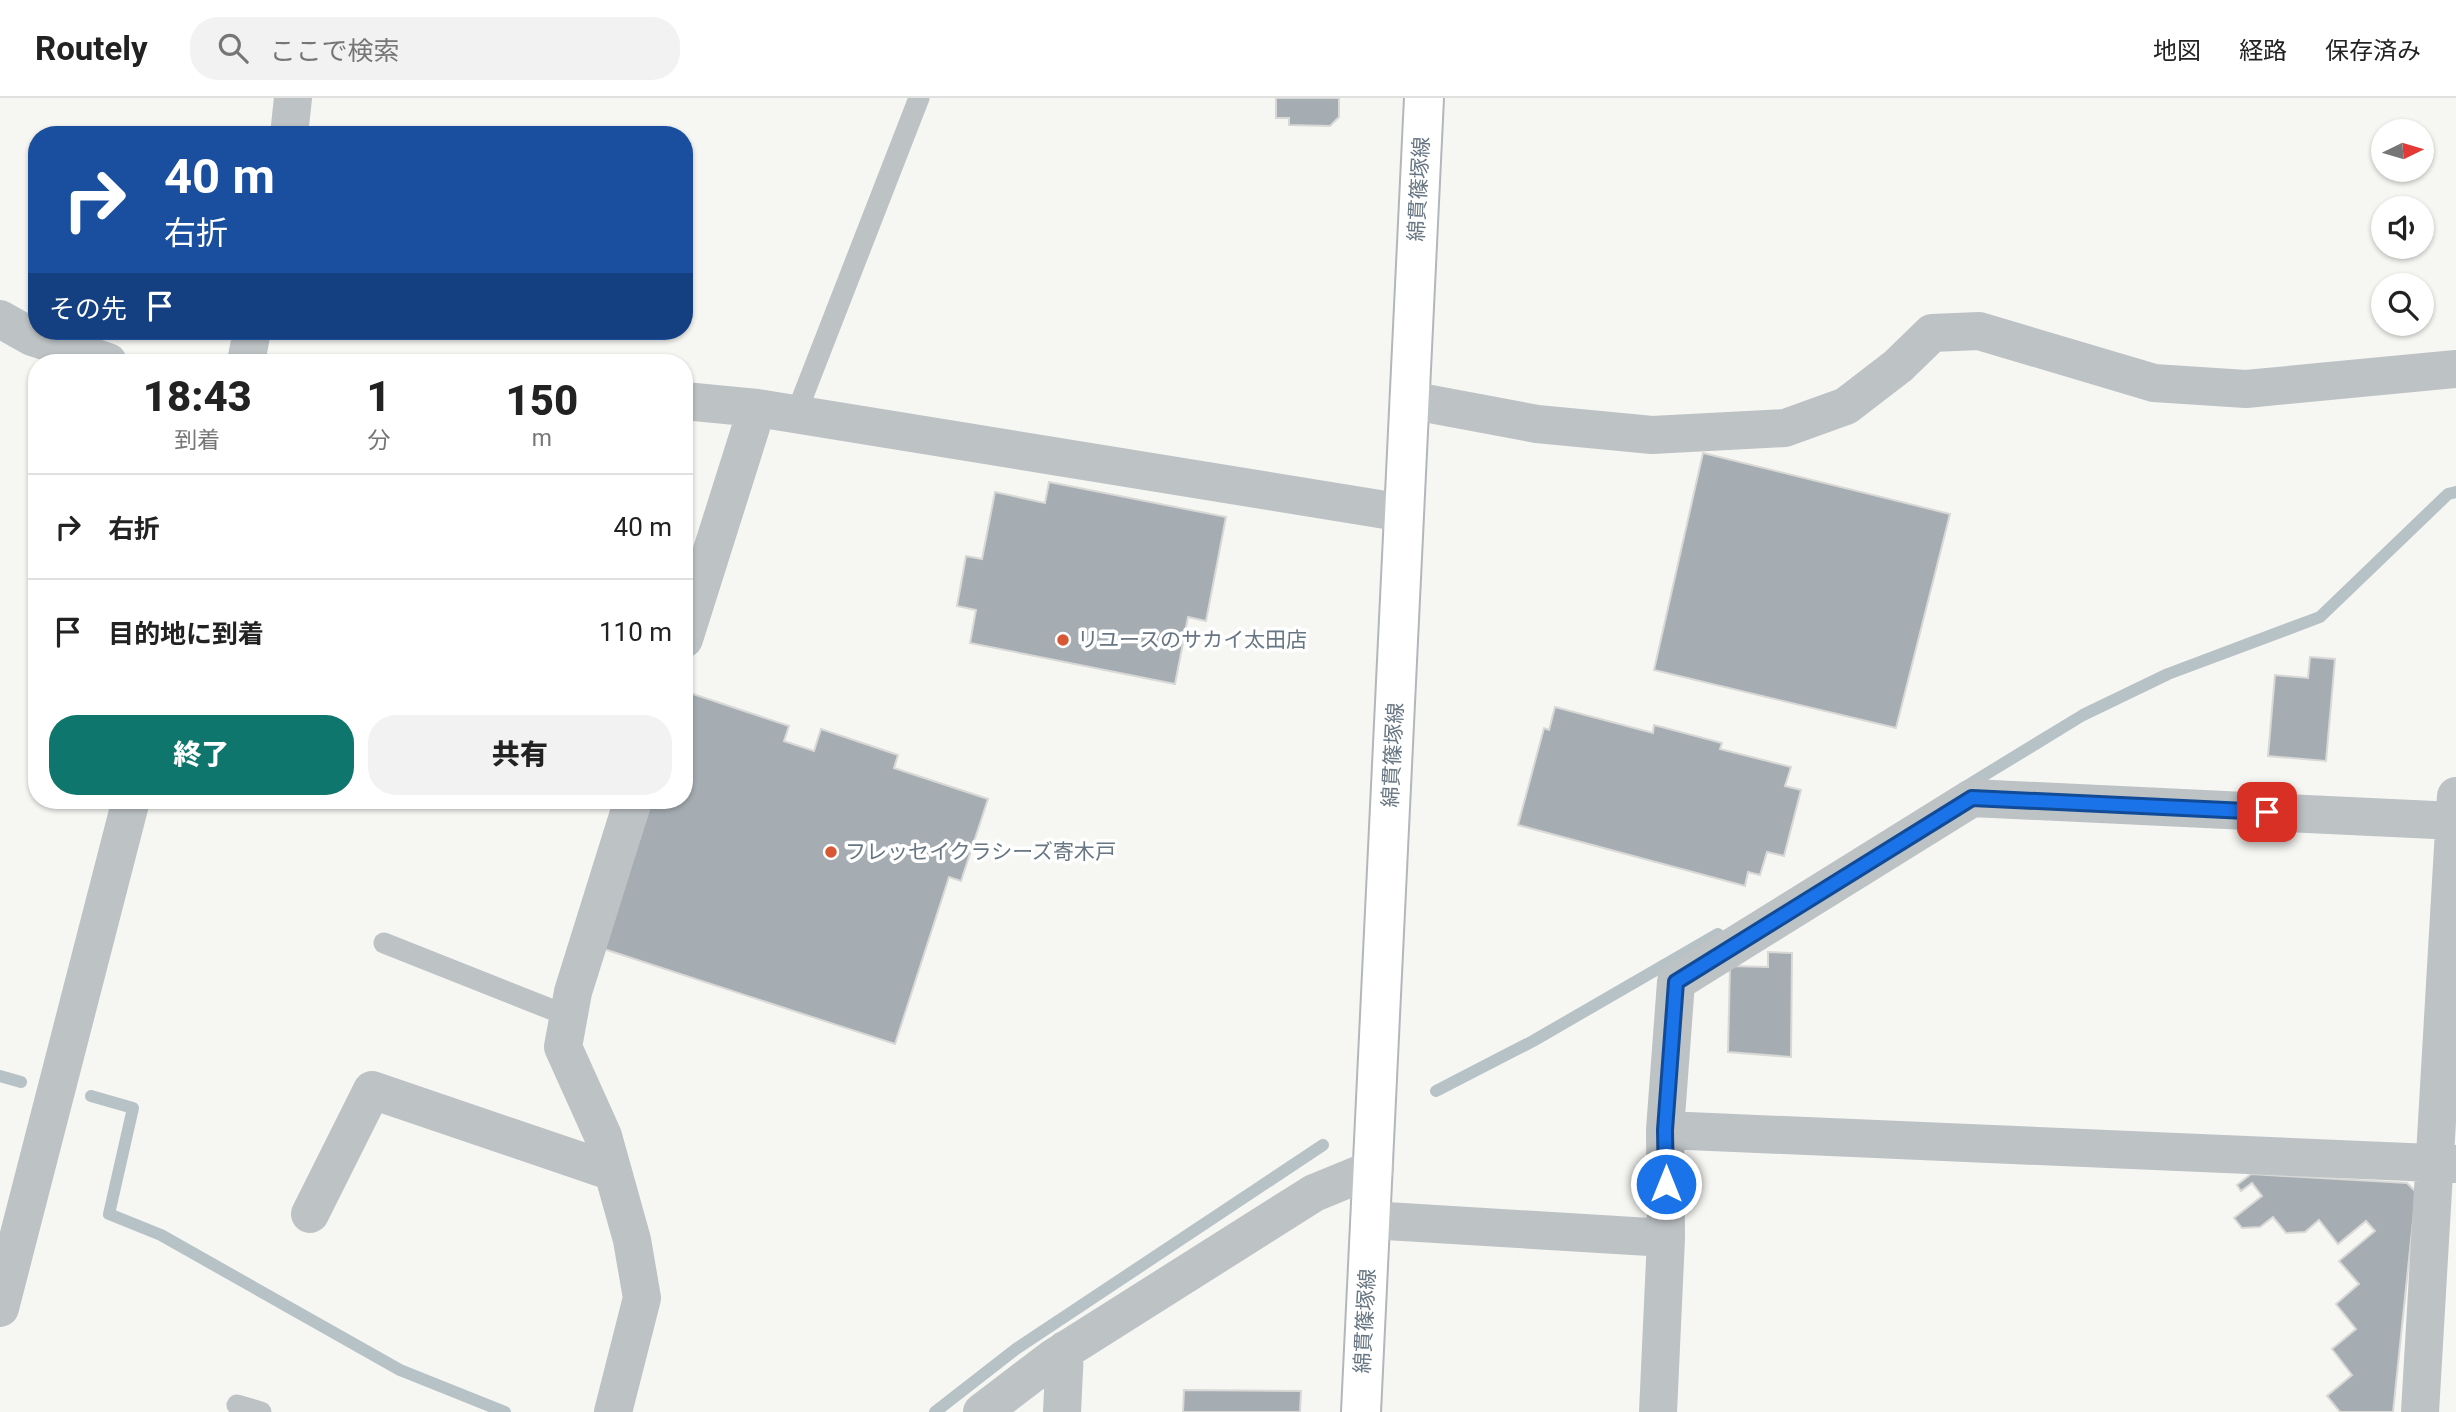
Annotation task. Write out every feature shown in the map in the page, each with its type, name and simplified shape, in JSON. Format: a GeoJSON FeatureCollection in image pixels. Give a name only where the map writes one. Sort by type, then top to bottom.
{"type":"FeatureCollection","features":[{"type":"Feature","properties":{"kind":"main road","name":"綿貫篠塚線"},"geometry":{"type":"LineString","coordinates":[[1361,1412],[1375,1168],[1424,98]]}},
{"type":"Feature","properties":{"kind":"street"},"geometry":{"type":"LineString","coordinates":[[290,126],[293,98]]}},
{"type":"Feature","properties":{"kind":"street"},"geometry":{"type":"LineString","coordinates":[[0,319],[28,334]]}},
{"type":"Feature","properties":{"kind":"street"},"geometry":{"type":"LineString","coordinates":[[1409,400],[1537,424],[1652,435],[1785,428],[1846,407],[1898,366],[1932,333],[1979,331],[2154,383],[2246,389],[2456,369]]}},
{"type":"Feature","properties":{"kind":"street"},"geometry":{"type":"LineString","coordinates":[[42,340],[84,354]]}},
{"type":"Feature","properties":{"kind":"street"},"geometry":{"type":"LineString","coordinates":[[693,402],[796,414],[1404,513]]}},
{"type":"Feature","properties":{"kind":"street"},"geometry":{"type":"LineString","coordinates":[[693,611],[757,408]]}},
{"type":"Feature","properties":{"kind":"street"},"geometry":{"type":"LineString","coordinates":[[1658,1412],[1666,1238],[1665,1130],[1676,982],[1972,798],[2456,812],[2446,1163],[2420,1412]]}},
{"type":"Feature","properties":{"kind":"street"},"geometry":{"type":"LineString","coordinates":[[0,1308],[129,809]]}},
{"type":"Feature","properties":{"kind":"street"},"geometry":{"type":"LineString","coordinates":[[613,1412],[642,1298],[632,1240],[603,1136],[563,1047],[573,992],[630,809]]}},
{"type":"Feature","properties":{"kind":"street"},"geometry":{"type":"LineString","coordinates":[[310,1214],[372,1090],[613,1172]]}},
{"type":"Feature","properties":{"kind":"street"},"geometry":{"type":"LineString","coordinates":[[1665,1130],[2446,1163]]}},
{"type":"Feature","properties":{"kind":"street"},"geometry":{"type":"LineString","coordinates":[[982,1412],[1065,1350],[1314,1193],[1375,1168]]}},
{"type":"Feature","properties":{"kind":"street"},"geometry":{"type":"LineString","coordinates":[[1370,1220],[1666,1238]]}},
{"type":"Feature","properties":{"kind":"street"},"geometry":{"type":"LineString","coordinates":[[1062,1412],[1065,1350]]}},
{"type":"Feature","properties":{"kind":"lane"},"geometry":{"type":"LineString","coordinates":[[796,414],[919,98]]}},
{"type":"Feature","properties":{"kind":"lane"},"geometry":{"type":"LineString","coordinates":[[384,943],[568,1016]]}},
{"type":"Feature","properties":{"kind":"lane"},"geometry":{"type":"LineString","coordinates":[[237,1405],[261,1412]]}},
{"type":"Feature","properties":{"kind":"building"},"geometry":{"type":"Polygon","coordinates":[[[1276,98],[1339,98],[1339,117],[1330,126],[1289,125],[1289,118],[1276,118],[1276,98]]]}},
{"type":"Feature","properties":{"kind":"building"},"geometry":{"type":"Polygon","coordinates":[[[1703,453],[1950,514],[1896,728],[1654,670],[1703,453]]]}},
{"type":"Feature","properties":{"kind":"building"},"geometry":{"type":"Polygon","coordinates":[[[1049,482],[1226,517],[1206,621],[1188,617],[1175,684],[970,643],[976,610],[957,606],[966,556],[982,559],[995,492],[1045,503],[1049,482]]]}},
{"type":"Feature","properties":{"kind":"building"},"geometry":{"type":"Polygon","coordinates":[[[2310,657],[2335,659],[2326,761],[2268,756],[2275,675],[2308,678],[2310,657]]]}},
{"type":"Feature","properties":{"kind":"building"},"geometry":{"type":"Polygon","coordinates":[[[693,694],[789,726],[784,741],[814,751],[821,729],[898,755],[894,768],[988,799],[961,881],[949,877],[895,1044],[604,949],[649,809],[693,809],[693,694]]]}},
{"type":"Feature","properties":{"kind":"building"},"geometry":{"type":"Polygon","coordinates":[[[1555,707],[1653,733],[1654,725],[1722,743],[1720,749],[1791,767],[1785,786],[1801,790],[1784,856],[1767,852],[1760,875],[1748,872],[1745,886],[1518,825],[1544,728],[1549,730],[1555,707]]]}},
{"type":"Feature","properties":{"kind":"building"},"geometry":{"type":"Polygon","coordinates":[[[1768,952],[1792,953],[1791,1057],[1728,1052],[1730,966],[1768,967],[1768,952]]]}},
{"type":"Feature","properties":{"kind":"building"},"geometry":{"type":"Polygon","coordinates":[[[2251,1174],[2407,1183],[2416,1192],[2393,1412],[2340,1412],[2327,1396],[2352,1375],[2332,1349],[2356,1329],[2336,1304],[2359,1284],[2339,1261],[2375,1231],[2366,1221],[2338,1244],[2319,1220],[2305,1232],[2286,1233],[2273,1217],[2260,1227],[2242,1228],[2234,1218],[2262,1196],[2252,1183],[2241,1191],[2237,1185],[2251,1174]]]}},
{"type":"Feature","properties":{"kind":"building"},"geometry":{"type":"Polygon","coordinates":[[[1184,1390],[1301,1391],[1300,1412],[1183,1412],[1184,1390]]]}},
{"type":"Feature","properties":{"kind":"waterway"},"geometry":{"type":"LineString","coordinates":[[1965,787],[2083,715],[2168,674],[2320,617],[2448,494],[2456,492]]}},
{"type":"Feature","properties":{"kind":"waterway"},"geometry":{"type":"LineString","coordinates":[[1436,1091],[1533,1041],[1718,934]]}},
{"type":"Feature","properties":{"kind":"waterway"},"geometry":{"type":"LineString","coordinates":[[0,1076],[21,1082]]}},
{"type":"Feature","properties":{"kind":"waterway"},"geometry":{"type":"LineString","coordinates":[[91,1096],[133,1108],[109,1214],[161,1235],[400,1370],[505,1412]]}},
{"type":"Feature","properties":{"kind":"waterway"},"geometry":{"type":"LineString","coordinates":[[935,1412],[1016,1349],[1323,1145]]}},
{"type":"Feature","properties":{"kind":"place","name":"リユースのサカイ太田店"},"geometry":{"type":"Point","coordinates":[1063,640]}},
{"type":"Feature","properties":{"kind":"place","name":"フレッセイクラシーズ寄木戸"},"geometry":{"type":"Point","coordinates":[831,852]}},
{"type":"Feature","properties":{"kind":"route"},"geometry":{"type":"LineString","coordinates":[[1666,1184],[1665,1130],[1676,982],[1972,798],[2267,812]]}}]}
